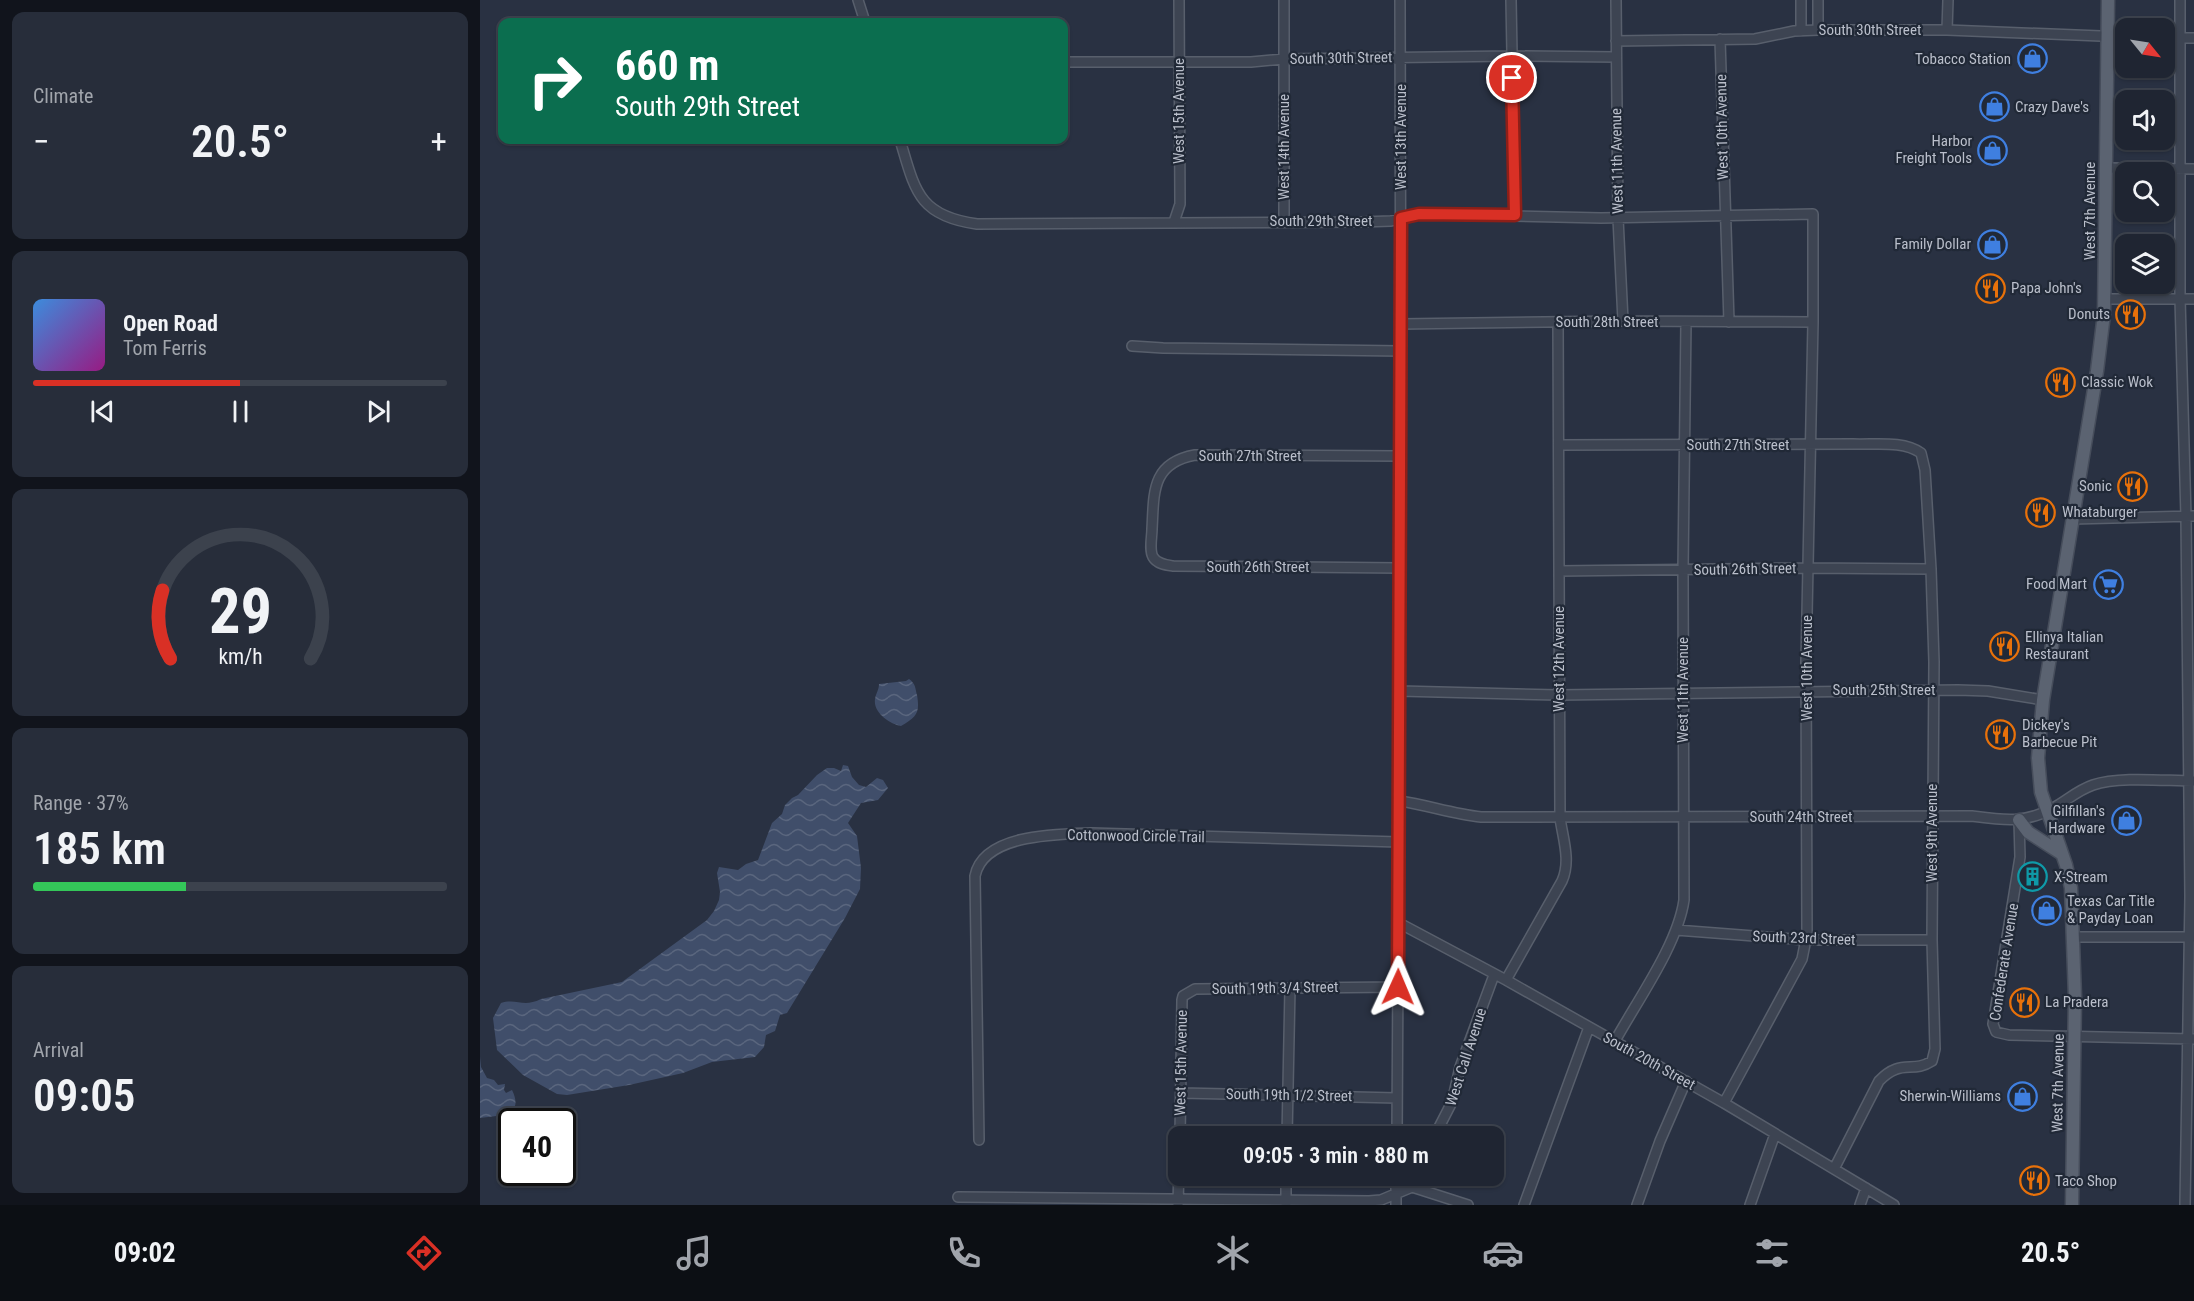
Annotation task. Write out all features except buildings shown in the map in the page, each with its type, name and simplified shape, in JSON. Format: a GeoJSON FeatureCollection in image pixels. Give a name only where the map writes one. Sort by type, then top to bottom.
{"type":"FeatureCollection","features":[{"type":"Feature","properties":{"kind":"main road","name":"West 7th Avenue"},"geometry":{"type":"LineString","coordinates":[[2072,1205],[2074,937],[2071,888],[2041,792],[2038,758],[2043,700],[2096,375],[2105,299],[2108,0]]}},
{"type":"Feature","properties":{"kind":"main road"},"geometry":{"type":"LineString","coordinates":[[2019,820],[2028,832],[2062,854]]}},
{"type":"Feature","properties":{"kind":"street"},"geometry":{"type":"LineString","coordinates":[[858,0],[864,18]]}},
{"type":"Feature","properties":{"kind":"street","name":"West 15th Avenue"},"geometry":{"type":"LineString","coordinates":[[1174,222],[1180,204],[1179,0]]}},
{"type":"Feature","properties":{"kind":"street","name":"West 14th Avenue"},"geometry":{"type":"LineString","coordinates":[[1284,0],[1282,155],[1284,222]]}},
{"type":"Feature","properties":{"kind":"street","name":"West 13th Avenue"},"geometry":{"type":"LineString","coordinates":[[1397,1126],[1400,923],[1401,0]]}},
{"type":"Feature","properties":{"kind":"street"},"geometry":{"type":"LineString","coordinates":[[1512,0],[1515,215]]}},
{"type":"Feature","properties":{"kind":"street","name":"West 11th Avenue"},"geometry":{"type":"LineString","coordinates":[[1616,0],[1618,218],[1623,321]]}},
{"type":"Feature","properties":{"kind":"street"},"geometry":{"type":"LineString","coordinates":[[1801,0],[1801,31]]}},
{"type":"Feature","properties":{"kind":"street"},"geometry":{"type":"LineString","coordinates":[[1818,0],[1818,30]]}},
{"type":"Feature","properties":{"kind":"street"},"geometry":{"type":"LineString","coordinates":[[1947,30],[1948,0]]}},
{"type":"Feature","properties":{"kind":"street"},"geometry":{"type":"LineString","coordinates":[[2180,0],[2180,298],[2190,517],[2191,1039],[2185,1205]]}},
{"type":"Feature","properties":{"kind":"street","name":"South 30th Street"},"geometry":{"type":"LineString","coordinates":[[1616,41],[1755,39],[1818,30],[1947,30],[2115,37]]}},
{"type":"Feature","properties":{"kind":"street"},"geometry":{"type":"LineString","coordinates":[[2175,38],[2194,38]]}},
{"type":"Feature","properties":{"kind":"street","name":"West 10th Avenue"},"geometry":{"type":"LineString","coordinates":[[1720,39],[1729,322]]}},
{"type":"Feature","properties":{"kind":"street","name":"South 30th Street"},"geometry":{"type":"LineString","coordinates":[[1068,62],[1251,62],[1284,59],[1400,57],[1616,57]]}},
{"type":"Feature","properties":{"kind":"street","name":"South 29th Street"},"geometry":{"type":"LineString","coordinates":[[901,144],[917,192],[928,206],[948,217],[972,223],[1361,222],[1391,221],[1419,214],[1618,218],[1813,214]]}},
{"type":"Feature","properties":{"kind":"street"},"geometry":{"type":"LineString","coordinates":[[2106,168],[2194,169]]}},
{"type":"Feature","properties":{"kind":"street","name":"West 10th Avenue"},"geometry":{"type":"LineString","coordinates":[[1724,1103],[1795,972],[1802,958],[1806,940],[1806,691],[1813,214]]}},
{"type":"Feature","properties":{"kind":"street"},"geometry":{"type":"LineString","coordinates":[[2105,299],[2194,299]]}},
{"type":"Feature","properties":{"kind":"street","name":"South 28th Street"},"geometry":{"type":"LineString","coordinates":[[1401,324],[1623,321],[1813,322]]}},
{"type":"Feature","properties":{"kind":"street","name":"West 12th Avenue"},"geometry":{"type":"LineString","coordinates":[[1506,980],[1566,872],[1567,860],[1560,818],[1558,322]]}},
{"type":"Feature","properties":{"kind":"street","name":"West 11th Avenue"},"geometry":{"type":"LineString","coordinates":[[1615,1041],[1667,949],[1682,915],[1684,900],[1683,570],[1686,322]]}},
{"type":"Feature","properties":{"kind":"street"},"geometry":{"type":"LineString","coordinates":[[1132,346],[1401,351]]}},
{"type":"Feature","properties":{"kind":"street","name":"South 27th Street"},"geometry":{"type":"LineString","coordinates":[[1558,446],[1810,444],[1902,446],[1916,450]]}},
{"type":"Feature","properties":{"kind":"street","name":"West 9th Avenue"},"geometry":{"type":"LineString","coordinates":[[1834,1169],[1879,1082],[1886,1074],[1899,1067],[1921,1066],[1932,1061],[1935,1049],[1932,940],[1931,568],[1925,470],[1921,453],[1916,450]]}},
{"type":"Feature","properties":{"kind":"street","name":"South 27th Street"},"geometry":{"type":"LineString","coordinates":[[1153,558],[1154,490],[1163,471],[1185,457],[1401,456]]}},
{"type":"Feature","properties":{"kind":"street"},"geometry":{"type":"LineString","coordinates":[[2072,519],[2190,517]]}},
{"type":"Feature","properties":{"kind":"street","name":"South 26th Street"},"geometry":{"type":"LineString","coordinates":[[1153,558],[1158,562],[1173,566],[1400,568]]}},
{"type":"Feature","properties":{"kind":"street","name":"South 26th Street"},"geometry":{"type":"LineString","coordinates":[[1559,571],[1931,568]]}},
{"type":"Feature","properties":{"kind":"street","name":"South 25th Street"},"geometry":{"type":"LineString","coordinates":[[1400,691],[1558,695],[1933,690],[1988,691],[2043,700]]}},
{"type":"Feature","properties":{"kind":"street","name":"South 24th Street"},"geometry":{"type":"LineString","coordinates":[[1400,801],[1417,803],[1461,815],[1560,818],[1972,816],[2019,820],[2047,811],[2083,788],[2095,784],[2191,781]]}},
{"type":"Feature","properties":{"kind":"street","name":"Confederate Avenue"},"geometry":{"type":"LineString","coordinates":[[2019,820],[2020,857],[1993,1024],[1996,1032],[2009,1035],[2074,1035]]}},
{"type":"Feature","properties":{"kind":"street","name":"Cottonwood Circle Trail"},"geometry":{"type":"LineString","coordinates":[[979,1140],[975,876],[980,861],[989,852],[1001,845],[1020,841],[1083,833],[1399,842]]}},
{"type":"Feature","properties":{"kind":"street","name":"South 20th Street"},"geometry":{"type":"LineString","coordinates":[[1400,923],[1686,1081],[1894,1205]]}},
{"type":"Feature","properties":{"kind":"street","name":"South 23rd Street"},"geometry":{"type":"LineString","coordinates":[[1676,930],[1806,940],[1932,940]]}},
{"type":"Feature","properties":{"kind":"street"},"geometry":{"type":"LineString","coordinates":[[2074,937],[2191,937]]}},
{"type":"Feature","properties":{"kind":"street","name":"West Call Avenue"},"geometry":{"type":"LineString","coordinates":[[1440,1126],[1452,1102],[1460,1066],[1494,975]]}},
{"type":"Feature","properties":{"kind":"street","name":"South 19th 3/4 Street"},"geometry":{"type":"LineString","coordinates":[[1188,992],[1195,989],[1398,987]]}},
{"type":"Feature","properties":{"kind":"street"},"geometry":{"type":"LineString","coordinates":[[1287,1126],[1290,988]]}},
{"type":"Feature","properties":{"kind":"street","name":"West 15th Avenue"},"geometry":{"type":"LineString","coordinates":[[1180,1126],[1182,1000],[1188,992]]}},
{"type":"Feature","properties":{"kind":"street"},"geometry":{"type":"LineString","coordinates":[[1524,1205],[1590,1027]]}},
{"type":"Feature","properties":{"kind":"street"},"geometry":{"type":"LineString","coordinates":[[2074,1035],[2191,1039]]}},
{"type":"Feature","properties":{"kind":"street"},"geometry":{"type":"LineString","coordinates":[[1637,1205],[1660,1141],[1686,1081]]}},
{"type":"Feature","properties":{"kind":"street","name":"South 19th 1/2 Street"},"geometry":{"type":"LineString","coordinates":[[1181,1093],[1397,1098]]}},
{"type":"Feature","properties":{"kind":"street"},"geometry":{"type":"LineString","coordinates":[[1750,1205],[1775,1134]]}},
{"type":"Feature","properties":{"kind":"street"},"geometry":{"type":"LineString","coordinates":[[1178,1186],[1178,1202]]}},
{"type":"Feature","properties":{"kind":"street"},"geometry":{"type":"LineString","coordinates":[[1286,1186],[1286,1202]]}},
{"type":"Feature","properties":{"kind":"street"},"geometry":{"type":"LineString","coordinates":[[1396,1186],[1396,1205]]}},
{"type":"Feature","properties":{"kind":"street"},"geometry":{"type":"LineString","coordinates":[[958,1197],[1073,1201],[1369,1201],[1381,1200],[1412,1187],[1468,1205]]}},
{"type":"Feature","properties":{"kind":"street"},"geometry":{"type":"LineString","coordinates":[[1860,1205],[1866,1188]]}},
{"type":"Feature","properties":{"kind":"water"},"geometry":{"type":"Polygon","coordinates":[[[909,679],[915,688],[918,701],[917,710],[911,720],[901,726],[892,723],[879,713],[875,699],[879,684],[909,679]]]}},
{"type":"Feature","properties":{"kind":"water"},"geometry":{"type":"Polygon","coordinates":[[[843,765],[848,766],[852,777],[859,785],[866,787],[877,778],[883,780],[888,788],[878,800],[861,803],[848,823],[857,836],[861,868],[860,889],[787,1013],[780,1015],[775,1031],[766,1035],[764,1047],[755,1057],[712,1062],[683,1073],[567,1095],[557,1094],[523,1075],[497,1050],[493,1018],[501,1003],[535,1002],[622,982],[707,920],[719,900],[717,873],[719,867],[738,870],[758,860],[772,823],[782,814],[785,805],[827,768],[841,771],[843,765]]]}},
{"type":"Feature","properties":{"kind":"water"},"geometry":{"type":"Polygon","coordinates":[[[480,1057],[481,1067],[487,1078],[494,1080],[498,1085],[505,1084],[506,1093],[512,1090],[515,1105],[514,1108],[498,1108],[498,1116],[480,1118],[480,1057]]]}},
{"type":"Feature","properties":{"kind":"place","name":"Tobacco Station"},"geometry":{"type":"Point","coordinates":[2032,59]}},
{"type":"Feature","properties":{"kind":"place","name":"Crazy Dave's"},"geometry":{"type":"Point","coordinates":[1994,107]}},
{"type":"Feature","properties":{"kind":"place","name":"Harbor Freight Tools"},"geometry":{"type":"Point","coordinates":[1993,150]}},
{"type":"Feature","properties":{"kind":"place","name":"Family Dollar"},"geometry":{"type":"Point","coordinates":[1992,244]}},
{"type":"Feature","properties":{"kind":"place","name":"Papa John's"},"geometry":{"type":"Point","coordinates":[1990,288]}},
{"type":"Feature","properties":{"kind":"place","name":"Donuts"},"geometry":{"type":"Point","coordinates":[2131,314]}},
{"type":"Feature","properties":{"kind":"place","name":"Classic Wok"},"geometry":{"type":"Point","coordinates":[2060,382]}},
{"type":"Feature","properties":{"kind":"place","name":"Sonic"},"geometry":{"type":"Point","coordinates":[2133,486]}},
{"type":"Feature","properties":{"kind":"place","name":"Whataburger"},"geometry":{"type":"Point","coordinates":[2041,512]}},
{"type":"Feature","properties":{"kind":"place","name":"Food Mart"},"geometry":{"type":"Point","coordinates":[2108,584]}},
{"type":"Feature","properties":{"kind":"place","name":"Ellinya Italian Restaurant"},"geometry":{"type":"Point","coordinates":[2004,646]}},
{"type":"Feature","properties":{"kind":"place","name":"Dickey's Barbecue Pit"},"geometry":{"type":"Point","coordinates":[2001,734]}},
{"type":"Feature","properties":{"kind":"place","name":"Gilfillan's Hardware"},"geometry":{"type":"Point","coordinates":[2126,820]}},
{"type":"Feature","properties":{"kind":"place","name":"X-Stream"},"geometry":{"type":"Point","coordinates":[2033,877]}},
{"type":"Feature","properties":{"kind":"place","name":"Texas Car Title & Payday Loan"},"geometry":{"type":"Point","coordinates":[2046,910]}},
{"type":"Feature","properties":{"kind":"place","name":"La Pradera"},"geometry":{"type":"Point","coordinates":[2024,1002]}},
{"type":"Feature","properties":{"kind":"place","name":"Sherwin-Williams"},"geometry":{"type":"Point","coordinates":[2022,1096]}},
{"type":"Feature","properties":{"kind":"place","name":"Taco Shop"},"geometry":{"type":"Point","coordinates":[2034,1181]}},
{"type":"Feature","properties":{"kind":"route"},"geometry":{"type":"LineString","coordinates":[[1398,987],[1401,218],[1419,214],[1515,215],[1512,78]]}}]}
